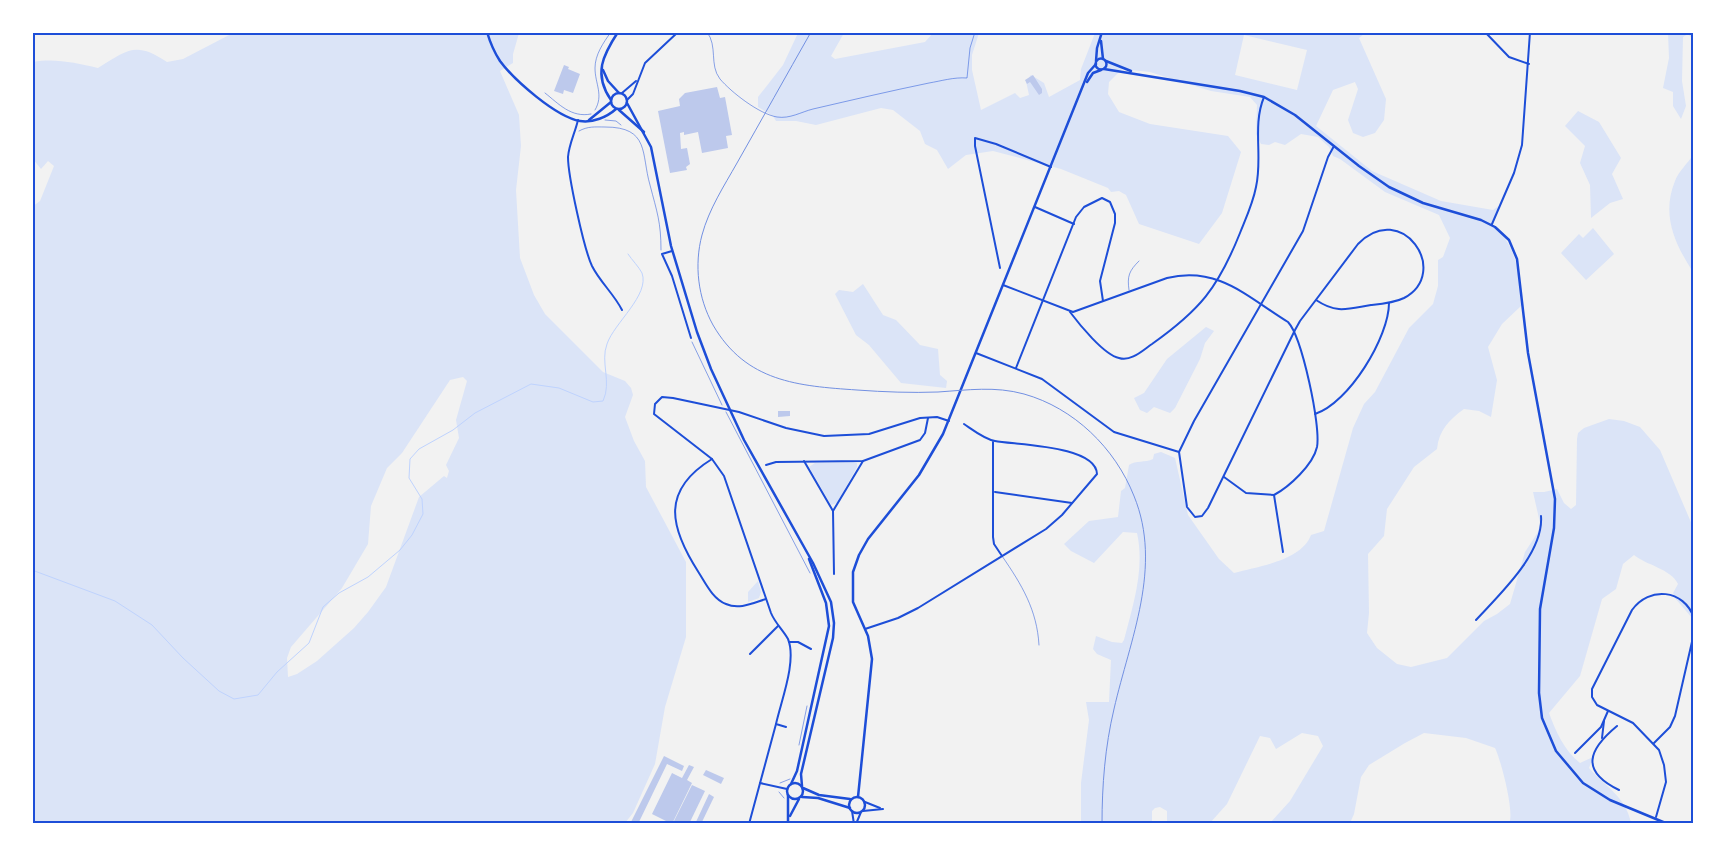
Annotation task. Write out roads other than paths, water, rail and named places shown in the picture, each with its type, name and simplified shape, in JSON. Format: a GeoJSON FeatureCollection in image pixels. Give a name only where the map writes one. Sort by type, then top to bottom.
{"type":"FeatureCollection","features":[{"type":"Feature","properties":{"kind":"main road"},"geometry":{"type":"LineString","coordinates":[[487,32],[496,55],[514,77],[560,112],[578,120],[589,120],[603,117],[625,107],[627,101]]}},
{"type":"Feature","properties":{"kind":"main road"},"geometry":{"type":"LineString","coordinates":[[1083,88],[1091,76],[1106,65],[1101,40],[1102,32]]}},
{"type":"Feature","properties":{"kind":"main road"},"geometry":{"type":"LineString","coordinates":[[618,33],[605,52],[602,77],[611,101],[645,134]]}},
{"type":"Feature","properties":{"kind":"main road"},"geometry":{"type":"LineString","coordinates":[[1101,40],[1096,51],[1096,63],[1102,69],[1137,73],[1264,97],[1288,110],[1367,173],[1398,192],[1423,203],[1492,224],[1508,240],[1517,260],[1528,353],[1555,499],[1554,528],[1540,609],[1539,693],[1542,718],[1556,751],[1583,783],[1610,800],[1656,817],[1668,824]]}},
{"type":"Feature","properties":{"kind":"main road"},"geometry":{"type":"LineString","coordinates":[[858,797],[871,669],[871,648],[865,629],[855,609],[852,595],[852,577],[856,561],[868,540],[926,465],[948,421],[1088,73],[1096,63],[1104,60],[1137,73]]}},
{"type":"Feature","properties":{"kind":"main road"},"geometry":{"type":"LineString","coordinates":[[602,68],[608,81],[627,101],[651,147],[672,251],[697,332],[721,391],[754,459],[828,595],[834,629],[801,774],[803,787],[801,797],[788,824]]}},
{"type":"Feature","properties":{"kind":"main road"},"geometry":{"type":"LineString","coordinates":[[589,120],[611,101],[613,95],[620,93]]}},
{"type":"Feature","properties":{"kind":"main road"},"geometry":{"type":"LineString","coordinates":[[790,817],[787,789],[798,771],[829,626],[826,603],[806,552]]}},
{"type":"Feature","properties":{"kind":"main road"},"geometry":{"type":"LineString","coordinates":[[791,784],[797,782],[803,787],[841,800],[858,797]]}},
{"type":"Feature","properties":{"kind":"main road"},"geometry":{"type":"LineString","coordinates":[[788,795],[794,799],[801,797],[818,798],[850,808],[852,811],[862,811],[865,802],[858,797]]}},
{"type":"Feature","properties":{"kind":"main road"},"geometry":{"type":"LineString","coordinates":[[850,808],[852,799]]}},
{"type":"Feature","properties":{"kind":"street"},"geometry":{"type":"LineString","coordinates":[[627,101],[633,94],[637,79],[648,59],[678,32]]}},
{"type":"Feature","properties":{"kind":"street"},"geometry":{"type":"LineString","coordinates":[[1485,32],[1509,57],[1529,64]]}},
{"type":"Feature","properties":{"kind":"street"},"geometry":{"type":"LineString","coordinates":[[1492,224],[1520,152],[1529,64],[1530,32]]}},
{"type":"Feature","properties":{"kind":"street"},"geometry":{"type":"LineString","coordinates":[[620,93],[637,79]]}},
{"type":"Feature","properties":{"kind":"street"},"geometry":{"type":"LineString","coordinates":[[1070,311],[1108,352],[1116,358],[1126,359],[1144,350],[1190,315],[1219,280],[1235,244],[1256,187],[1259,164],[1258,115],[1264,97]]}},
{"type":"Feature","properties":{"kind":"street"},"geometry":{"type":"LineString","coordinates":[[578,120],[568,158],[587,252],[595,271],[613,294],[622,310]]}},
{"type":"Feature","properties":{"kind":"street"},"geometry":{"type":"LineString","coordinates":[[1000,268],[975,138],[996,144],[1051,167]]}},
{"type":"Feature","properties":{"kind":"street"},"geometry":{"type":"LineString","coordinates":[[1316,300],[1327,308],[1338,310],[1389,302],[1412,292],[1421,279],[1423,266],[1421,252],[1412,240],[1395,230],[1378,230],[1363,238],[1316,300],[1294,330],[1205,513],[1195,517],[1187,507],[1179,452],[1194,420],[1303,231],[1328,157],[1334,146]]}},
{"type":"Feature","properties":{"kind":"street"},"geometry":{"type":"LineString","coordinates":[[1016,368],[1074,224],[1082,210],[1098,198],[1106,199],[1112,205],[1115,223],[1100,281],[1103,301]]}},
{"type":"Feature","properties":{"kind":"street"},"geometry":{"type":"LineString","coordinates":[[1035,207],[1074,224]]}},
{"type":"Feature","properties":{"kind":"street"},"geometry":{"type":"LineString","coordinates":[[672,251],[662,254],[670,272],[691,338]]}},
{"type":"Feature","properties":{"kind":"street"},"geometry":{"type":"LineString","coordinates":[[1003,285],[1070,311],[1080,310],[1183,275],[1202,275],[1219,280],[1288,322],[1300,343],[1315,414],[1317,440],[1315,453],[1302,470],[1274,495],[1246,493],[1224,477]]}},
{"type":"Feature","properties":{"kind":"street"},"geometry":{"type":"LineString","coordinates":[[1315,414],[1328,409],[1338,400],[1365,367],[1384,328],[1389,302]]}},
{"type":"Feature","properties":{"kind":"street"},"geometry":{"type":"LineString","coordinates":[[976,353],[1049,383],[1114,432],[1179,452]]}},
{"type":"Feature","properties":{"kind":"street"},"geometry":{"type":"LineString","coordinates":[[749,824],[790,667],[789,642],[778,626],[766,599],[724,476],[712,459],[657,417],[652,411],[658,400],[666,397],[739,412],[786,428],[835,437],[869,434],[910,420],[928,417],[948,421]]}},
{"type":"Feature","properties":{"kind":"street"},"geometry":{"type":"LineString","coordinates":[[766,465],[776,462],[864,461],[920,440],[925,433],[928,417]]}},
{"type":"Feature","properties":{"kind":"street"},"geometry":{"type":"LineString","coordinates":[[865,629],[906,614],[1046,529],[1072,503],[1095,476],[1097,471],[1088,461],[1074,452],[993,441],[964,424]]}},
{"type":"Feature","properties":{"kind":"street"},"geometry":{"type":"LineString","coordinates":[[993,441],[993,537],[994,544],[1002,556]]}},
{"type":"Feature","properties":{"kind":"street"},"geometry":{"type":"LineString","coordinates":[[712,459],[689,476],[680,489],[675,512],[682,545],[709,588],[721,602],[740,606],[766,599]]}},
{"type":"Feature","properties":{"kind":"street"},"geometry":{"type":"LineString","coordinates":[[833,511],[864,461]]}},
{"type":"Feature","properties":{"kind":"street"},"geometry":{"type":"LineString","coordinates":[[804,462],[833,511],[834,574]]}},
{"type":"Feature","properties":{"kind":"street"},"geometry":{"type":"LineString","coordinates":[[994,492],[1072,503]]}},
{"type":"Feature","properties":{"kind":"street"},"geometry":{"type":"LineString","coordinates":[[1274,495],[1283,552]]}},
{"type":"Feature","properties":{"kind":"street"},"geometry":{"type":"LineString","coordinates":[[1476,620],[1519,572],[1541,532],[1541,516]]}},
{"type":"Feature","properties":{"kind":"street"},"geometry":{"type":"LineString","coordinates":[[1656,817],[1666,782],[1664,765],[1654,742],[1633,723],[1597,705],[1592,697],[1592,689],[1636,604],[1652,594],[1667,594],[1676,597],[1687,605],[1694,618]]}},
{"type":"Feature","properties":{"kind":"street"},"geometry":{"type":"LineString","coordinates":[[750,654],[778,626]]}},
{"type":"Feature","properties":{"kind":"street"},"geometry":{"type":"LineString","coordinates":[[1654,742],[1670,727],[1675,716],[1694,633]]}},
{"type":"Feature","properties":{"kind":"street"},"geometry":{"type":"LineString","coordinates":[[789,642],[798,642],[811,649]]}},
{"type":"Feature","properties":{"kind":"street"},"geometry":{"type":"LineString","coordinates":[[1602,738],[1604,721],[1608,711]]}},
{"type":"Feature","properties":{"kind":"street"},"geometry":{"type":"LineString","coordinates":[[1575,753],[1591,738],[1604,721]]}},
{"type":"Feature","properties":{"kind":"street"},"geometry":{"type":"LineString","coordinates":[[776,724],[786,728]]}},
{"type":"Feature","properties":{"kind":"street"},"geometry":{"type":"LineString","coordinates":[[1617,726],[1602,738],[1592,756],[1594,770],[1601,781],[1619,790]]}},
{"type":"Feature","properties":{"kind":"street"},"geometry":{"type":"LineString","coordinates":[[760,782],[787,789]]}},
{"type":"Feature","properties":{"kind":"street"},"geometry":{"type":"LineString","coordinates":[[855,824],[862,811],[881,809],[865,802]]}},
{"type":"Feature","properties":{"kind":"street"},"geometry":{"type":"LineString","coordinates":[[852,811],[855,824]]}},
{"type":"Feature","properties":{"kind":"lane"},"geometry":{"type":"LineString","coordinates":[[707,32],[714,46],[715,68],[720,79],[744,100],[774,116],[790,117],[810,110],[916,86],[967,78],[970,48],[975,32]]}},
{"type":"Feature","properties":{"kind":"lane"},"geometry":{"type":"LineString","coordinates":[[1129,292],[1128,275],[1132,267],[1139,261]]}},
{"type":"Feature","properties":{"kind":"lane"},"geometry":{"type":"LineString","coordinates":[[1002,556],[1019,580],[1031,605],[1037,622],[1039,645]]}},
{"type":"Feature","properties":{"kind":"waterway"},"geometry":{"type":"LineString","coordinates":[[1691,32],[1694,36]]}},
{"type":"Feature","properties":{"kind":"waterway"},"geometry":{"type":"LineString","coordinates":[[32,570],[115,601],[152,625],[183,658],[219,691],[234,699],[258,695],[277,672],[309,643],[323,607],[339,593],[368,577],[400,550],[412,535],[423,514],[422,499],[409,478],[410,459],[419,449],[453,430],[475,413],[531,384],[559,388],[593,402],[603,401],[606,387],[605,351],[607,344],[636,300],[643,282],[642,273],[628,254]]}},
{"type":"Feature","properties":{"kind":"railway"},"geometry":{"type":"LineString","coordinates":[[811,32],[722,189],[702,235],[698,270],[701,293],[708,315],[726,344],[741,359],[758,370],[775,377],[794,383],[867,391],[928,392],[981,389],[1003,390],[1024,394],[1060,409],[1091,432],[1104,446],[1126,478],[1134,496],[1142,523],[1145,549],[1145,576],[1135,630],[1108,738],[1103,780],[1102,824]]}}]}
